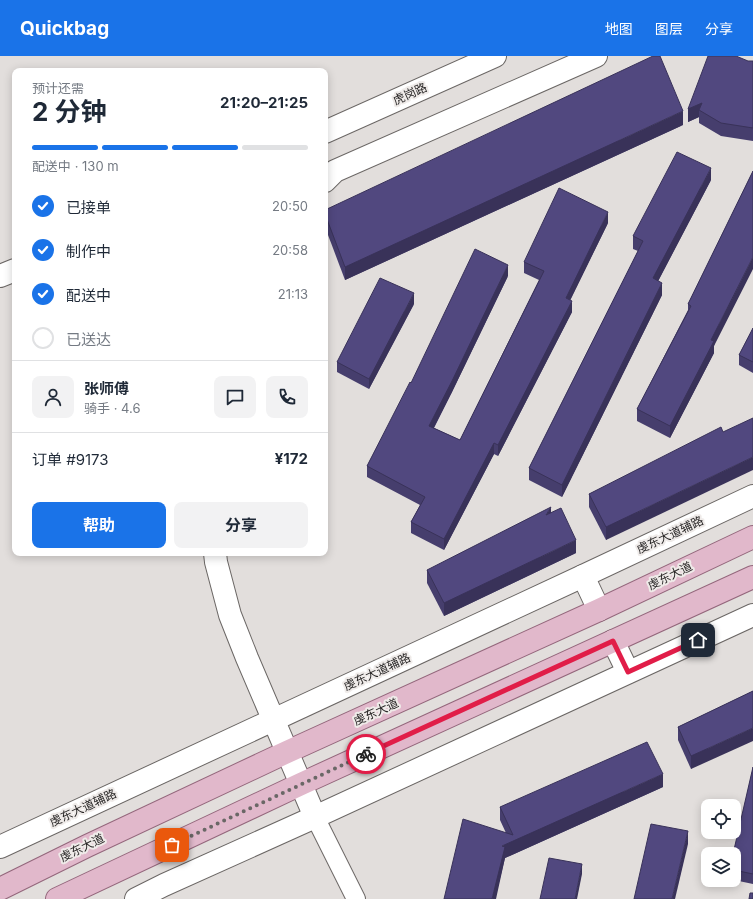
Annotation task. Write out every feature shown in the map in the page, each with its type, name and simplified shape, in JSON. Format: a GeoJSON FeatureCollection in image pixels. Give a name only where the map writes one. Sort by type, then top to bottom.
{"type":"FeatureCollection","features":[{"type":"Feature","properties":{"kind":"main road","name":"虔东大道"},"geometry":{"type":"LineString","coordinates":[[0,889],[87,846],[287,752],[599,610],[753,537]]}},
{"type":"Feature","properties":{"kind":"main road"},"geometry":{"type":"LineString","coordinates":[[57,899],[301,784],[753,577]]}},
{"type":"Feature","properties":{"kind":"street","name":"虎岗路"},"geometry":{"type":"LineString","coordinates":[[328,131],[495,56]]}},
{"type":"Feature","properties":{"kind":"street"},"geometry":{"type":"LineString","coordinates":[[328,178],[335,171],[596,56]]}},
{"type":"Feature","properties":{"kind":"street"},"geometry":{"type":"LineString","coordinates":[[0,276],[12,271]]}},
{"type":"Feature","properties":{"kind":"street","name":"虔东大道辅路"},"geometry":{"type":"LineString","coordinates":[[0,847],[753,496]]}},
{"type":"Feature","properties":{"kind":"street"},"geometry":{"type":"LineString","coordinates":[[215,556],[230,615],[273,720],[315,817],[356,899]]}},
{"type":"Feature","properties":{"kind":"street"},"geometry":{"type":"LineString","coordinates":[[583,576],[599,610]]}},
{"type":"Feature","properties":{"kind":"street"},"geometry":{"type":"LineString","coordinates":[[136,899],[753,615]]}},
{"type":"Feature","properties":{"kind":"street"},"geometry":{"type":"LineString","coordinates":[[613,641],[628,672]]}},
{"type":"Feature","properties":{"kind":"building"},"geometry":{"type":"Polygon","coordinates":[[[653,56],[660,56],[683,111],[345,267],[328,222],[328,209],[653,56]]]}},
{"type":"Feature","properties":{"kind":"building"},"geometry":{"type":"Polygon","coordinates":[[[708,56],[736,56],[748,61],[753,61],[753,128],[721,123],[699,110],[702,103],[688,109],[708,56]]]}},
{"type":"Feature","properties":{"kind":"building"},"geometry":{"type":"Polygon","coordinates":[[[677,152],[711,168],[653,278],[662,283],[562,485],[529,468],[643,241],[633,236],[677,152]]]}},
{"type":"Feature","properties":{"kind":"building"},"geometry":{"type":"Polygon","coordinates":[[[753,171],[753,257],[711,340],[714,341],[670,426],[637,409],[691,306],[688,304],[753,171]]]}},
{"type":"Feature","properties":{"kind":"building"},"geometry":{"type":"Polygon","coordinates":[[[559,188],[608,212],[566,298],[572,301],[498,445],[494,443],[444,539],[411,522],[425,497],[367,466],[410,382],[411,383],[475,249],[508,265],[429,426],[460,440],[544,271],[524,262],[559,188]]]}},
{"type":"Feature","properties":{"kind":"building"},"geometry":{"type":"Polygon","coordinates":[[[380,278],[414,293],[369,379],[337,362],[380,278]]]}},
{"type":"Feature","properties":{"kind":"building"},"geometry":{"type":"Polygon","coordinates":[[[753,328],[753,362],[739,355],[753,328]]]}},
{"type":"Feature","properties":{"kind":"building"},"geometry":{"type":"Polygon","coordinates":[[[753,418],[753,457],[606,527],[589,494],[721,427],[723,432],[753,418]]]}},
{"type":"Feature","properties":{"kind":"building"},"geometry":{"type":"Polygon","coordinates":[[[551,507],[546,515],[561,508],[576,540],[444,603],[427,570],[551,507]]]}},
{"type":"Feature","properties":{"kind":"building"},"geometry":{"type":"Polygon","coordinates":[[[753,691],[753,728],[691,756],[678,727],[753,691]]]}},
{"type":"Feature","properties":{"kind":"building"},"geometry":{"type":"Polygon","coordinates":[[[647,742],[663,774],[502,846],[505,847],[492,899],[444,899],[463,819],[513,835],[500,807],[647,742]]]}},
{"type":"Feature","properties":{"kind":"building"},"geometry":{"type":"Polygon","coordinates":[[[753,767],[753,874],[741,871],[741,847],[735,847],[736,839],[741,839],[741,819],[753,767]]]}},
{"type":"Feature","properties":{"kind":"building"},"geometry":{"type":"Polygon","coordinates":[[[651,824],[688,831],[672,899],[634,899],[651,824]]]}},
{"type":"Feature","properties":{"kind":"building"},"geometry":{"type":"Polygon","coordinates":[[[549,858],[582,864],[575,899],[540,899],[549,858]]]}},
{"type":"Feature","properties":{"kind":"building"},"geometry":{"type":"Polygon","coordinates":[[[750,893],[753,893],[753,899],[749,899],[750,893]]]}},
{"type":"Feature","properties":{"kind":"way so far"},"geometry":{"type":"LineString","coordinates":[[172,845],[366,754]]}},
{"type":"Feature","properties":{"kind":"route"},"geometry":{"type":"LineString","coordinates":[[366,754],[613,641],[628,672],[698,640]]}}]}
